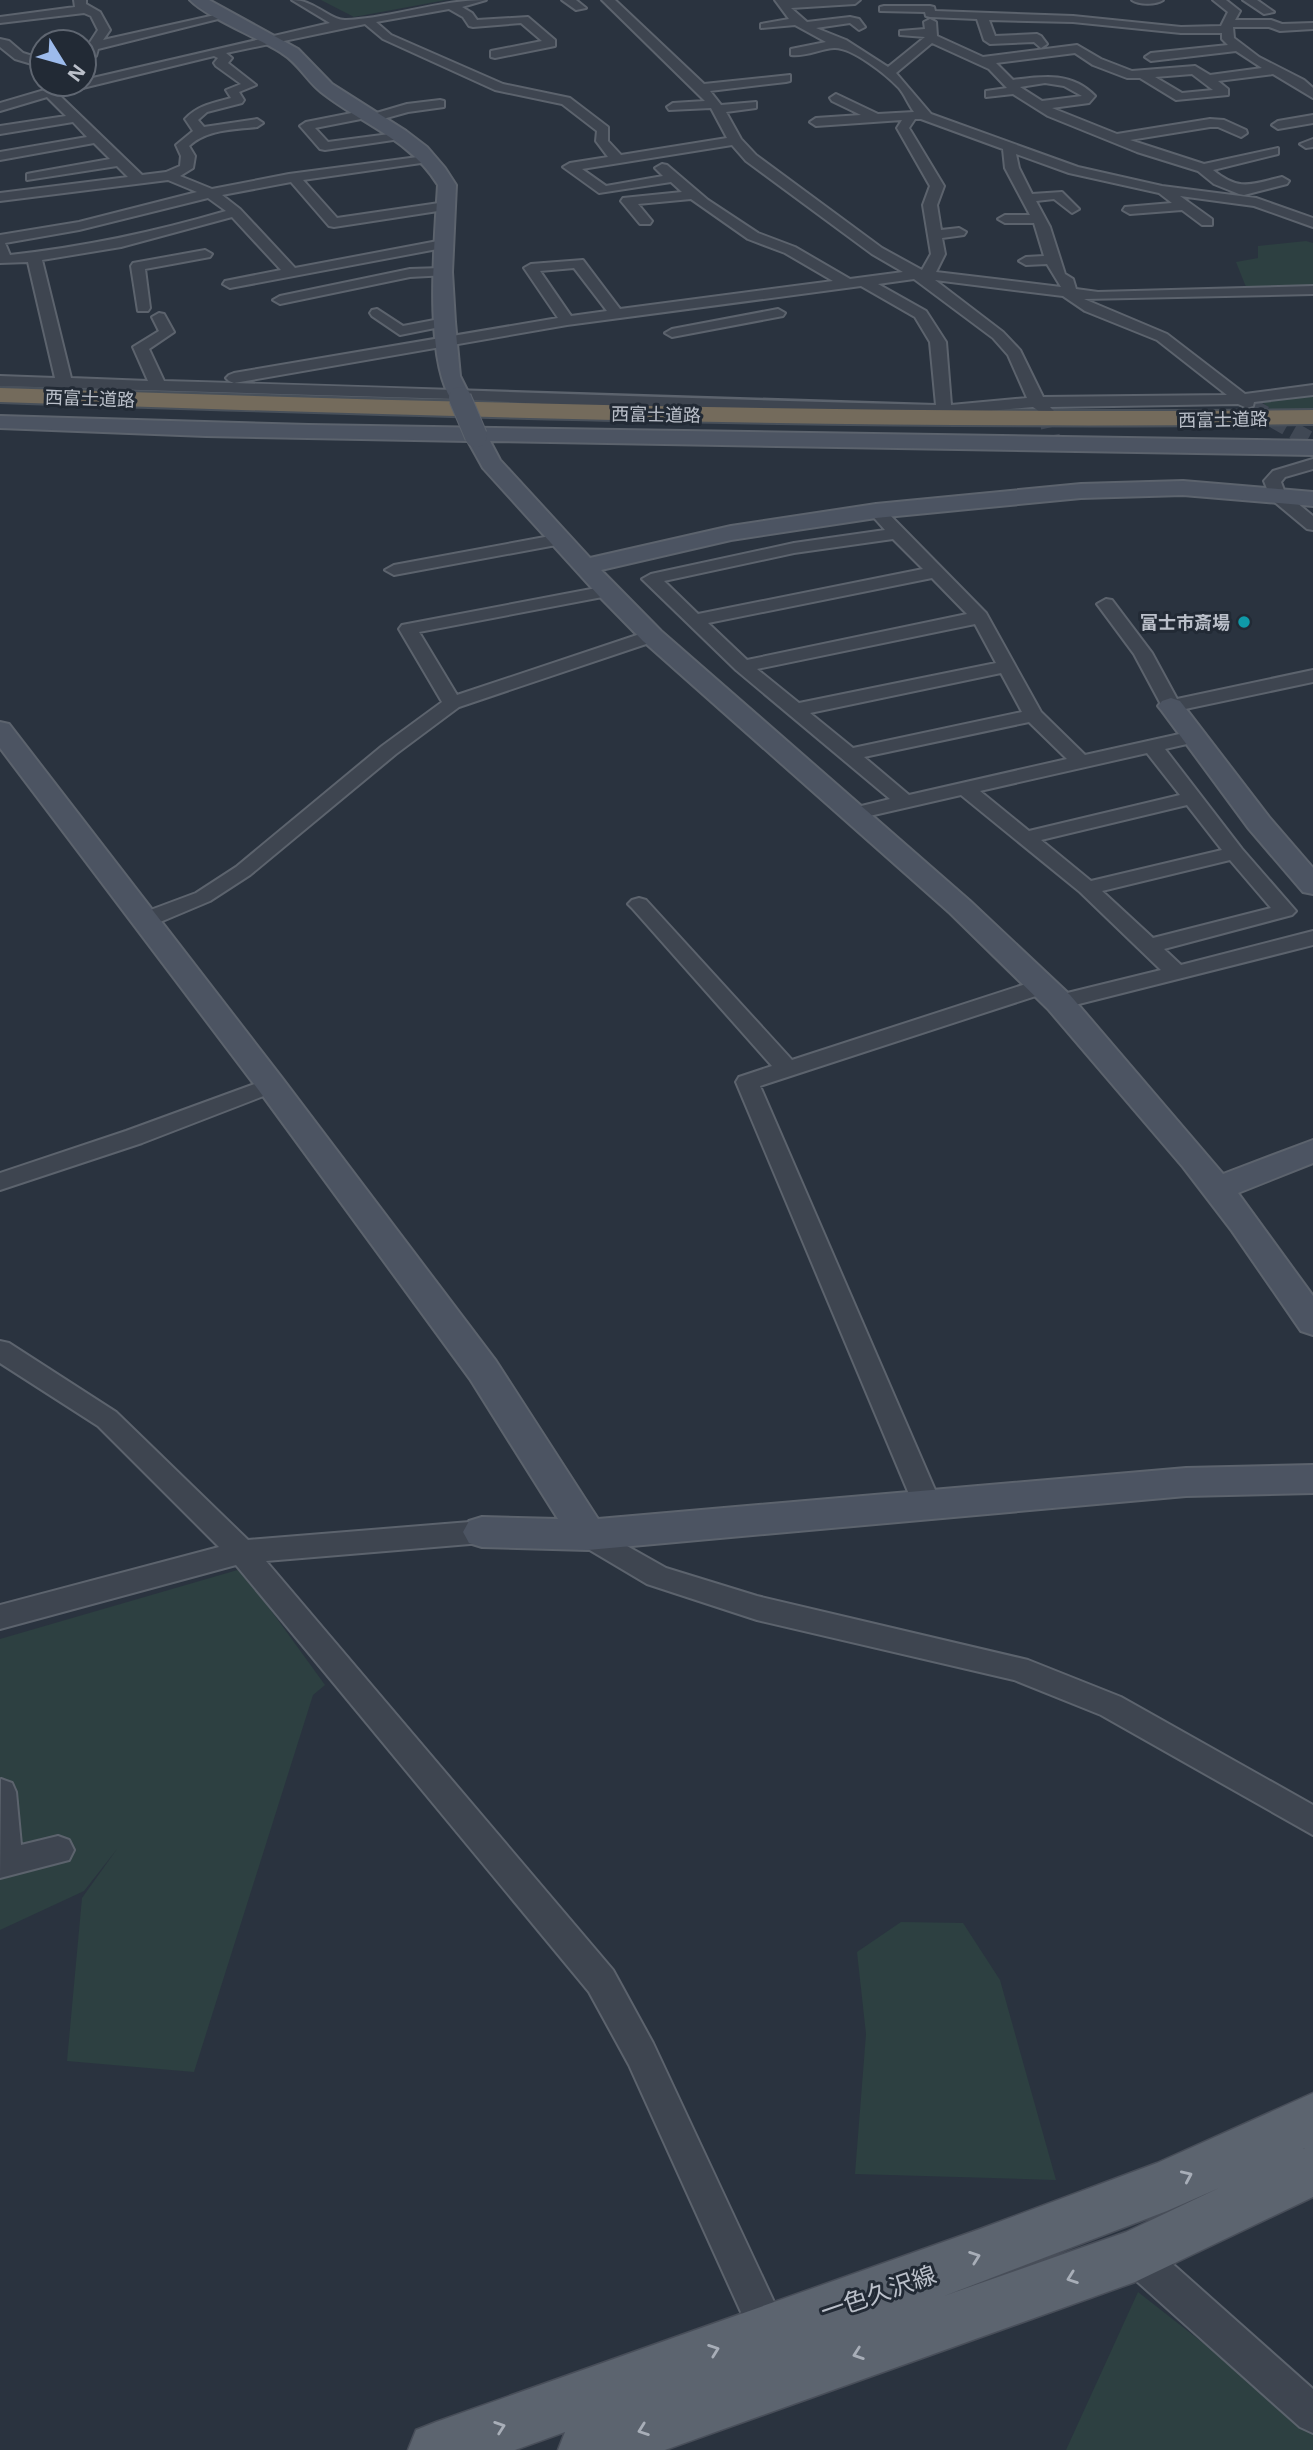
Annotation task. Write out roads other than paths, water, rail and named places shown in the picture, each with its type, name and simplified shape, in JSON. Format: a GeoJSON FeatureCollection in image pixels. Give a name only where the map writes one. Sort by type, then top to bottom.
{"type":"FeatureCollection","features":[{"type":"Feature","properties":{"kind":"highway","name":"西富士道路"},"geometry":{"type":"LineString","coordinates":[[0,395],[541,411],[1044,415]]}},
{"type":"Feature","properties":{"kind":"highway","name":"西富士道路"},"geometry":{"type":"LineString","coordinates":[[0,404],[427,417],[1044,415]]}},
{"type":"Feature","properties":{"kind":"highway"},"geometry":{"type":"LineString","coordinates":[[1044,415],[1287,411],[1313,406]]}},
{"type":"Feature","properties":{"kind":"highway"},"geometry":{"type":"LineString","coordinates":[[1044,415],[1312,434]]}},
{"type":"Feature","properties":{"kind":"main road","name":"一色久沢線"},"geometry":{"type":"LineString","coordinates":[[436,2450],[980,2256],[1167,2185],[1313,2118]]}},
{"type":"Feature","properties":{"kind":"main road"},"geometry":{"type":"LineString","coordinates":[[586,2450],[1135,2255],[1313,2170]]}},
{"type":"Feature","properties":{"kind":"street"},"geometry":{"type":"LineString","coordinates":[[198,0],[292,52],[326,88],[400,135],[428,158],[447,185],[442,272],[450,376],[475,436],[491,463],[607,591],[652,636],[960,907],[1051,994],[1217,1189],[1313,1322]]}},
{"type":"Feature","properties":{"kind":"street"},"geometry":{"type":"LineString","coordinates":[[298,0],[342,25]]}},
{"type":"Feature","properties":{"kind":"street"},"geometry":{"type":"LineString","coordinates":[[98,72],[218,53],[342,25],[480,0]]}},
{"type":"Feature","properties":{"kind":"street"},"geometry":{"type":"LineString","coordinates":[[568,0],[580,8]]}},
{"type":"Feature","properties":{"kind":"street"},"geometry":{"type":"LineString","coordinates":[[608,0],[701,88],[716,107],[735,141],[751,158],[877,251],[922,274],[937,290],[998,335],[1016,353],[1044,415]]}},
{"type":"Feature","properties":{"kind":"street"},"geometry":{"type":"LineString","coordinates":[[1138,0],[1157,0]]}},
{"type":"Feature","properties":{"kind":"street"},"geometry":{"type":"LineString","coordinates":[[1219,0],[1234,11],[1228,28],[1239,47],[1255,60],[1313,94]]}},
{"type":"Feature","properties":{"kind":"street"},"geometry":{"type":"LineString","coordinates":[[1249,0],[1268,12]]}},
{"type":"Feature","properties":{"kind":"street"},"geometry":{"type":"LineString","coordinates":[[782,3],[855,1]]}},
{"type":"Feature","properties":{"kind":"street"},"geometry":{"type":"LineString","coordinates":[[782,3],[800,24],[859,52],[889,72],[911,96],[913,119],[910,142],[937,186],[930,205],[937,254],[922,274]]}},
{"type":"Feature","properties":{"kind":"street"},"geometry":{"type":"LineString","coordinates":[[0,20],[83,4],[96,14],[104,30],[98,40]]}},
{"type":"Feature","properties":{"kind":"street"},"geometry":{"type":"LineString","coordinates":[[495,54],[529,53],[551,43],[519,15],[528,8],[521,4]]}},
{"type":"Feature","properties":{"kind":"street"},"geometry":{"type":"LineString","coordinates":[[451,5],[468,15],[473,24],[524,19]]}},
{"type":"Feature","properties":{"kind":"street"},"geometry":{"type":"LineString","coordinates":[[884,9],[1073,19],[1181,30],[1270,23],[1280,28],[1311,26]]}},
{"type":"Feature","properties":{"kind":"street"},"geometry":{"type":"LineString","coordinates":[[902,14],[930,11]]}},
{"type":"Feature","properties":{"kind":"street"},"geometry":{"type":"LineString","coordinates":[[889,72],[931,36],[930,11]]}},
{"type":"Feature","properties":{"kind":"street"},"geometry":{"type":"LineString","coordinates":[[98,45],[224,16]]}},
{"type":"Feature","properties":{"kind":"street"},"geometry":{"type":"LineString","coordinates":[[982,16],[990,40],[1037,38],[1047,51]]}},
{"type":"Feature","properties":{"kind":"street"},"geometry":{"type":"LineString","coordinates":[[367,20],[387,37],[499,87],[566,101],[604,130],[602,141],[617,159]]}},
{"type":"Feature","properties":{"kind":"street"},"geometry":{"type":"LineString","coordinates":[[765,26],[850,20],[855,21],[859,27]]}},
{"type":"Feature","properties":{"kind":"street"},"geometry":{"type":"LineString","coordinates":[[1167,48],[1228,28]]}},
{"type":"Feature","properties":{"kind":"street"},"geometry":{"type":"LineString","coordinates":[[904,33],[931,36],[993,66],[1014,87],[1052,113],[1142,149],[1203,168],[1219,181],[1257,198],[1256,202]]}},
{"type":"Feature","properties":{"kind":"street"},"geometry":{"type":"LineString","coordinates":[[0,43],[28,59]]}},
{"type":"Feature","properties":{"kind":"street"},"geometry":{"type":"LineString","coordinates":[[795,52],[842,43]]}},
{"type":"Feature","properties":{"kind":"street"},"geometry":{"type":"LineString","coordinates":[[1151,57],[1239,47]]}},
{"type":"Feature","properties":{"kind":"street"},"geometry":{"type":"LineString","coordinates":[[981,61],[1077,48],[1097,62],[1130,75],[1195,70],[1224,92],[1180,97],[1144,75]]}},
{"type":"Feature","properties":{"kind":"street"},"geometry":{"type":"LineString","coordinates":[[819,58],[859,52]]}},
{"type":"Feature","properties":{"kind":"street"},"geometry":{"type":"LineString","coordinates":[[201,131],[191,119],[197,111],[238,100],[232,90],[250,85],[220,63],[226,58],[218,53]]}},
{"type":"Feature","properties":{"kind":"street"},"geometry":{"type":"LineString","coordinates":[[399,57],[420,53]]}},
{"type":"Feature","properties":{"kind":"street"},"geometry":{"type":"LineString","coordinates":[[911,55],[930,53]]}},
{"type":"Feature","properties":{"kind":"street"},"geometry":{"type":"LineString","coordinates":[[98,60],[105,69]]}},
{"type":"Feature","properties":{"kind":"street"},"geometry":{"type":"LineString","coordinates":[[1209,79],[1302,71]]}},
{"type":"Feature","properties":{"kind":"street"},"geometry":{"type":"LineString","coordinates":[[215,78],[236,74]]}},
{"type":"Feature","properties":{"kind":"street"},"geometry":{"type":"LineString","coordinates":[[701,88],[766,84],[786,78]]}},
{"type":"Feature","properties":{"kind":"street"},"geometry":{"type":"LineString","coordinates":[[990,94],[1059,79],[1069,81],[1089,96],[1085,100],[1042,105]]}},
{"type":"Feature","properties":{"kind":"street"},"geometry":{"type":"LineString","coordinates":[[0,107],[28,98]]}},
{"type":"Feature","properties":{"kind":"street"},"geometry":{"type":"LineString","coordinates":[[63,98],[74,118],[117,162],[137,178]]}},
{"type":"Feature","properties":{"kind":"street"},"geometry":{"type":"LineString","coordinates":[[836,98],[873,117]]}},
{"type":"Feature","properties":{"kind":"street"},"geometry":{"type":"LineString","coordinates":[[400,135],[325,146],[306,126],[440,104]]}},
{"type":"Feature","properties":{"kind":"street"},"geometry":{"type":"LineString","coordinates":[[673,107],[752,105]]}},
{"type":"Feature","properties":{"kind":"street"},"geometry":{"type":"LineString","coordinates":[[816,122],[873,117],[913,119],[1012,148],[1073,170],[1162,190],[1219,195],[1256,202],[1313,223]]}},
{"type":"Feature","properties":{"kind":"street"},"geometry":{"type":"LineString","coordinates":[[0,130],[74,118]]}},
{"type":"Feature","properties":{"kind":"street"},"geometry":{"type":"LineString","coordinates":[[838,131],[913,119]]}},
{"type":"Feature","properties":{"kind":"street"},"geometry":{"type":"LineString","coordinates":[[1278,125],[1313,119]]}},
{"type":"Feature","properties":{"kind":"street"},"geometry":{"type":"LineString","coordinates":[[0,197],[169,176],[186,168],[188,156],[181,145],[190,136],[201,131],[257,123]]}},
{"type":"Feature","properties":{"kind":"street"},"geometry":{"type":"LineString","coordinates":[[1118,138],[1210,123],[1220,123],[1241,133]]}},
{"type":"Feature","properties":{"kind":"street"},"geometry":{"type":"LineString","coordinates":[[0,156],[95,139]]}},
{"type":"Feature","properties":{"kind":"street"},"geometry":{"type":"LineString","coordinates":[[673,178],[604,190],[570,167],[735,141]]}},
{"type":"Feature","properties":{"kind":"street"},"geometry":{"type":"LineString","coordinates":[[1012,148],[1009,150],[1012,168],[1039,219],[1059,276],[1068,282],[1069,293],[1084,305],[1162,337],[1227,384],[1246,402]]}},
{"type":"Feature","properties":{"kind":"street"},"geometry":{"type":"LineString","coordinates":[[1203,168],[1273,151]]}},
{"type":"Feature","properties":{"kind":"street"},"geometry":{"type":"LineString","coordinates":[[646,155],[694,195],[753,236],[790,250],[847,283]]}},
{"type":"Feature","properties":{"kind":"street"},"geometry":{"type":"LineString","coordinates":[[0,239],[109,220],[210,193],[428,158]]}},
{"type":"Feature","properties":{"kind":"street"},"geometry":{"type":"LineString","coordinates":[[13,180],[117,162]]}},
{"type":"Feature","properties":{"kind":"street"},"geometry":{"type":"LineString","coordinates":[[169,176],[210,193],[234,212],[290,271]]}},
{"type":"Feature","properties":{"kind":"street"},"geometry":{"type":"LineString","coordinates":[[295,179],[334,223],[446,206]]}},
{"type":"Feature","properties":{"kind":"street"},"geometry":{"type":"LineString","coordinates":[[1242,190],[1282,181]]}},
{"type":"Feature","properties":{"kind":"street"},"geometry":{"type":"LineString","coordinates":[[1162,190],[1207,222]]}},
{"type":"Feature","properties":{"kind":"street"},"geometry":{"type":"LineString","coordinates":[[645,221],[628,201],[694,195]]}},
{"type":"Feature","properties":{"kind":"street"},"geometry":{"type":"LineString","coordinates":[[1028,198],[1056,195],[1072,209]]}},
{"type":"Feature","properties":{"kind":"street"},"geometry":{"type":"LineString","coordinates":[[1130,210],[1185,206]]}},
{"type":"Feature","properties":{"kind":"street"},"geometry":{"type":"LineString","coordinates":[[0,245],[4,260],[34,257],[181,230],[234,212]]}},
{"type":"Feature","properties":{"kind":"street"},"geometry":{"type":"LineString","coordinates":[[1005,219],[1039,219]]}},
{"type":"Feature","properties":{"kind":"street"},"geometry":{"type":"LineString","coordinates":[[181,230],[221,274]]}},
{"type":"Feature","properties":{"kind":"street"},"geometry":{"type":"LineString","coordinates":[[935,235],[959,232]]}},
{"type":"Feature","properties":{"kind":"street"},"geometry":{"type":"LineString","coordinates":[[143,308],[138,266],[221,274],[290,271],[443,244]]}},
{"type":"Feature","properties":{"kind":"street"},"geometry":{"type":"LineString","coordinates":[[34,257],[64,383]]}},
{"type":"Feature","properties":{"kind":"street"},"geometry":{"type":"LineString","coordinates":[[1026,261],[1052,260]]}},
{"type":"Feature","properties":{"kind":"street"},"geometry":{"type":"LineString","coordinates":[[567,321],[531,268],[578,263],[617,315]]}},
{"type":"Feature","properties":{"kind":"street"},"geometry":{"type":"LineString","coordinates":[[280,300],[410,273],[442,272]]}},
{"type":"Feature","properties":{"kind":"street"},"geometry":{"type":"LineString","coordinates":[[377,313],[400,331],[446,331],[567,321],[922,274],[1069,293],[1130,296],[1313,290]]}},
{"type":"Feature","properties":{"kind":"street"},"geometry":{"type":"LineString","coordinates":[[863,281],[921,314],[939,342],[944,410]]}},
{"type":"Feature","properties":{"kind":"street"},"geometry":{"type":"LineString","coordinates":[[921,314],[937,290]]}},
{"type":"Feature","properties":{"kind":"street"},"geometry":{"type":"LineString","coordinates":[[672,334],[783,314],[762,295]]}},
{"type":"Feature","properties":{"kind":"street"},"geometry":{"type":"LineString","coordinates":[[159,317],[167,332],[141,347],[159,387]]}},
{"type":"Feature","properties":{"kind":"street"},"geometry":{"type":"LineString","coordinates":[[207,388],[233,378],[446,331]]}},
{"type":"Feature","properties":{"kind":"street"},"geometry":{"type":"LineString","coordinates":[[0,380],[1044,415],[1246,402],[1313,390]]}},
{"type":"Feature","properties":{"kind":"street"},"geometry":{"type":"LineString","coordinates":[[0,422],[475,436],[825,438],[1180,448],[1312,434]]}},
{"type":"Feature","properties":{"kind":"street"},"geometry":{"type":"LineString","coordinates":[[1313,464],[1279,474],[1272,481],[1276,495],[1313,525]]}},
{"type":"Feature","properties":{"kind":"street"},"geometry":{"type":"LineString","coordinates":[[586,566],[731,533],[876,511],[1094,491],[1183,488],[1313,499]]}},
{"type":"Feature","properties":{"kind":"street"},"geometry":{"type":"LineString","coordinates":[[876,511],[980,617],[1033,715],[1080,761]]}},
{"type":"Feature","properties":{"kind":"street"},"geometry":{"type":"LineString","coordinates":[[896,533],[794,548],[652,579],[743,666],[904,801]]}},
{"type":"Feature","properties":{"kind":"street"},"geometry":{"type":"LineString","coordinates":[[394,570],[561,539]]}},
{"type":"Feature","properties":{"kind":"street"},"geometry":{"type":"LineString","coordinates":[[695,620],[936,572]]}},
{"type":"Feature","properties":{"kind":"street"},"geometry":{"type":"LineString","coordinates":[[452,703],[408,629],[607,591]]}},
{"type":"Feature","properties":{"kind":"street"},"geometry":{"type":"LineString","coordinates":[[1106,604],[1143,653],[1171,706],[1193,737],[1259,823],[1313,886]]}},
{"type":"Feature","properties":{"kind":"street"},"geometry":{"type":"LineString","coordinates":[[743,666],[980,617]]}},
{"type":"Feature","properties":{"kind":"street"},"geometry":{"type":"LineString","coordinates":[[145,920],[203,897],[243,871],[389,750],[452,703],[652,636]]}},
{"type":"Feature","properties":{"kind":"street"},"geometry":{"type":"LineString","coordinates":[[795,710],[1007,666]]}},
{"type":"Feature","properties":{"kind":"street"},"geometry":{"type":"LineString","coordinates":[[1171,706],[1313,676]]}},
{"type":"Feature","properties":{"kind":"street"},"geometry":{"type":"LineString","coordinates":[[847,755],[1033,715]]}},
{"type":"Feature","properties":{"kind":"street"},"geometry":{"type":"LineString","coordinates":[[0,730],[271,1085],[483,1370],[588,1535],[657,1576],[757,1608],[1018,1668],[1111,1706],[1313,1821]]}},
{"type":"Feature","properties":{"kind":"street"},"geometry":{"type":"LineString","coordinates":[[852,814],[1193,737]]}},
{"type":"Feature","properties":{"kind":"street"},"geometry":{"type":"LineString","coordinates":[[1149,946],[1285,911],[1235,853],[1152,746]]}},
{"type":"Feature","properties":{"kind":"street"},"geometry":{"type":"LineString","coordinates":[[964,788],[1087,888],[1177,972]]}},
{"type":"Feature","properties":{"kind":"street"},"geometry":{"type":"LineString","coordinates":[[1024,838],[1192,798]]}},
{"type":"Feature","properties":{"kind":"street"},"geometry":{"type":"LineString","coordinates":[[1087,888],[1235,853]]}},
{"type":"Feature","properties":{"kind":"street"},"geometry":{"type":"LineString","coordinates":[[639,904],[787,1068]]}},
{"type":"Feature","properties":{"kind":"street"},"geometry":{"type":"LineString","coordinates":[[928,1506],[747,1082],[787,1068],[1051,994],[1177,972],[1313,938]]}},
{"type":"Feature","properties":{"kind":"street"},"geometry":{"type":"LineString","coordinates":[[0,1182],[134,1137],[271,1085]]}},
{"type":"Feature","properties":{"kind":"street"},"geometry":{"type":"LineString","coordinates":[[1217,1189],[1313,1151]]}},
{"type":"Feature","properties":{"kind":"street"},"geometry":{"type":"LineString","coordinates":[[4,1358],[107,1419],[242,1552],[601,1981],[641,2054],[768,2330]]}},
{"type":"Feature","properties":{"kind":"street"},"geometry":{"type":"LineString","coordinates":[[0,1617],[242,1552],[482,1532],[588,1535],[1186,1482],[1313,1479]]}},
{"type":"Feature","properties":{"kind":"street"},"geometry":{"type":"LineString","coordinates":[[1,1792],[4,1863],[58,1850]]}},
{"type":"Feature","properties":{"kind":"street"},"geometry":{"type":"LineString","coordinates":[[1135,2255],[1313,2414]]}},
{"type":"Feature","properties":{"kind":"tunnel"},"geometry":{"type":"LineString","coordinates":[[1250,406],[1308,439]]}},
{"type":"Feature","properties":{"kind":"tunnel"},"geometry":{"type":"LineString","coordinates":[[1046,411],[1053,444]]}},
{"type":"Feature","properties":{"kind":"place","name":"富士市斎場"},"geometry":{"type":"Point","coordinates":[1244,622]}}]}
